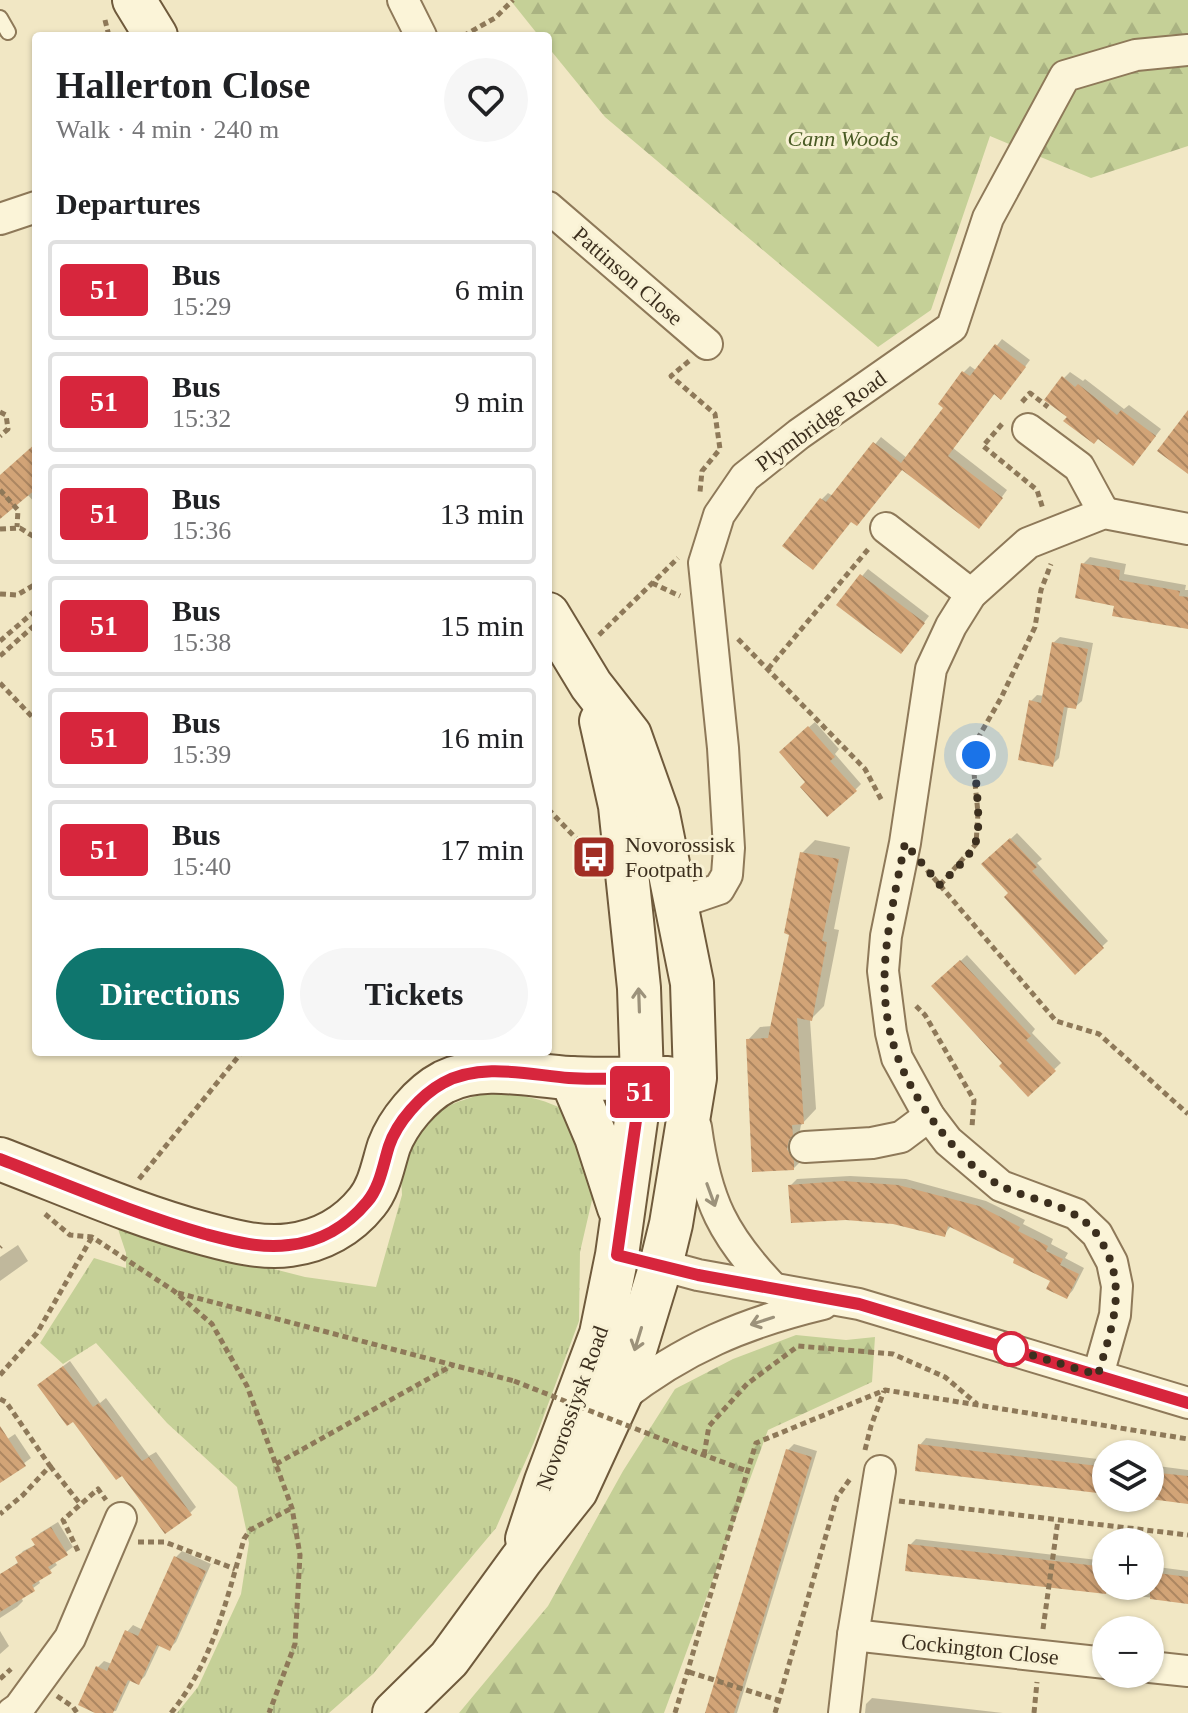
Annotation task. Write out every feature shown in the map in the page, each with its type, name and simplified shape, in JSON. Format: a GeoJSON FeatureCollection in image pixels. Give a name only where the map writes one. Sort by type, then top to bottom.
{"type":"FeatureCollection","features":[{"type":"Feature","properties":{"kind":"main road"},"geometry":{"type":"LineString","coordinates":[[134,0],[154,32]]}},
{"type":"Feature","properties":{"kind":"main road","name":"Novorossiysk Road"},"geometry":{"type":"LineString","coordinates":[[394,1713],[449,1659],[576,1491],[618,1400],[661,1265],[671,1224],[693,1084],[692,983],[658,814],[630,735],[591,685],[552,621]]}},
{"type":"Feature","properties":{"kind":"main road","name":"Novorossiysk Road"},"geometry":{"type":"LineString","coordinates":[[521,1560],[546,1481],[601,1334],[620,1236],[642,1078],[639,988],[620,806],[591,685]]}},
{"type":"Feature","properties":{"kind":"main road"},"geometry":{"type":"LineString","coordinates":[[0,1159],[162,1222],[242,1243],[288,1246],[323,1236],[348,1223],[369,1199],[401,1123],[419,1102],[444,1082],[473,1074],[523,1072],[571,1078],[642,1078],[693,1084]]}},
{"type":"Feature","properties":{"kind":"main road"},"geometry":{"type":"LineString","coordinates":[[571,1078],[596,1137],[620,1236],[661,1265]]}},
{"type":"Feature","properties":{"kind":"street"},"geometry":{"type":"LineString","coordinates":[[403,0],[419,32]]}},
{"type":"Feature","properties":{"kind":"street","name":"Plymbridge Road"},"geometry":{"type":"LineString","coordinates":[[678,903],[719,889],[727,875],[729,848],[723,748],[704,563],[719,515],[745,477],[799,434],[952,327],[988,218],[1065,76],[1136,55],[1188,50]]}},
{"type":"Feature","properties":{"kind":"street"},"geometry":{"type":"LineString","coordinates":[[0,219],[32,208]]}},
{"type":"Feature","properties":{"kind":"street","name":"Pattinson Close"},"geometry":{"type":"LineString","coordinates":[[552,210],[707,344]]}},
{"type":"Feature","properties":{"kind":"street"},"geometry":{"type":"LineString","coordinates":[[1028,429],[1079,467],[1104,513]]}},
{"type":"Feature","properties":{"kind":"street"},"geometry":{"type":"LineString","coordinates":[[1098,1375],[1115,1315],[1117,1286],[1112,1262],[1097,1234],[1076,1214],[1001,1186],[948,1141],[929,1116],[897,1058],[886,1010],[883,971],[886,936],[905,843],[931,669],[951,626],[971,594],[1028,543],[1104,513],[1188,529]]}},
{"type":"Feature","properties":{"kind":"street"},"geometry":{"type":"LineString","coordinates":[[886,528],[971,594]]}},
{"type":"Feature","properties":{"kind":"street"},"geometry":{"type":"LineString","coordinates":[[693,1084],[707,1190],[725,1231],[775,1290]]}},
{"type":"Feature","properties":{"kind":"street"},"geometry":{"type":"LineString","coordinates":[[805,1147],[872,1143],[901,1137],[929,1116]]}},
{"type":"Feature","properties":{"kind":"street"},"geometry":{"type":"LineString","coordinates":[[661,1265],[698,1275],[859,1304],[1188,1403]]}},
{"type":"Feature","properties":{"kind":"street"},"geometry":{"type":"LineString","coordinates":[[618,1400],[655,1371],[732,1330],[837,1300]]}},
{"type":"Feature","properties":{"kind":"street"},"geometry":{"type":"LineString","coordinates":[[844,1713],[873,1477]]}},
{"type":"Feature","properties":{"kind":"street"},"geometry":{"type":"LineString","coordinates":[[12,1713],[19,1708],[70,1638],[128,1530]]}},
{"type":"Feature","properties":{"kind":"street","name":"Cockington Close"},"geometry":{"type":"LineString","coordinates":[[853,1635],[1092,1661]]}},
{"type":"Feature","properties":{"kind":"street"},"geometry":{"type":"LineString","coordinates":[[1164,1668],[1188,1671]]}},
{"type":"Feature","properties":{"kind":"lane"},"geometry":{"type":"LineString","coordinates":[[0,18],[8,32]]}},
{"type":"Feature","properties":{"kind":"path"},"geometry":{"type":"LineString","coordinates":[[470,32],[495,18],[513,0]]}},
{"type":"Feature","properties":{"kind":"path"},"geometry":{"type":"LineString","coordinates":[[671,376],[715,414],[720,449],[702,471],[700,498]]}},
{"type":"Feature","properties":{"kind":"path"},"geometry":{"type":"LineString","coordinates":[[0,412],[6,415],[8,429],[0,436]]}},
{"type":"Feature","properties":{"kind":"path"},"geometry":{"type":"LineString","coordinates":[[0,490],[18,510],[17,527]]}},
{"type":"Feature","properties":{"kind":"path"},"geometry":{"type":"LineString","coordinates":[[0,529],[17,527],[32,535]]}},
{"type":"Feature","properties":{"kind":"path"},"geometry":{"type":"LineString","coordinates":[[768,669],[886,528]]}},
{"type":"Feature","properties":{"kind":"path"},"geometry":{"type":"LineString","coordinates":[[940,885],[976,844],[978,813],[974,773],[978,738],[1035,627],[1041,590],[1055,553],[1051,534]]}},
{"type":"Feature","properties":{"kind":"path"},"geometry":{"type":"LineString","coordinates":[[595,638],[697,539],[710,540]]}},
{"type":"Feature","properties":{"kind":"path"},"geometry":{"type":"LineString","coordinates":[[0,594],[17,595],[32,586]]}},
{"type":"Feature","properties":{"kind":"path"},"geometry":{"type":"LineString","coordinates":[[0,641],[32,613]]}},
{"type":"Feature","properties":{"kind":"path"},"geometry":{"type":"LineString","coordinates":[[0,656],[32,628]]}},
{"type":"Feature","properties":{"kind":"path"},"geometry":{"type":"LineString","coordinates":[[0,683],[32,717]]}},
{"type":"Feature","properties":{"kind":"path"},"geometry":{"type":"LineString","coordinates":[[808,711],[865,769],[905,843],[1056,1021],[1099,1034],[1188,1114]]}},
{"type":"Feature","properties":{"kind":"path"},"geometry":{"type":"LineString","coordinates":[[883,971],[925,1015],[974,1100],[970,1162]]}},
{"type":"Feature","properties":{"kind":"path"},"geometry":{"type":"LineString","coordinates":[[136,1182],[239,1056]]}},
{"type":"Feature","properties":{"kind":"path"},"geometry":{"type":"LineString","coordinates":[[47,1215],[70,1235],[92,1237],[174,1291],[212,1324],[247,1386],[292,1508],[300,1555],[295,1644],[269,1713]]}},
{"type":"Feature","properties":{"kind":"path"},"geometry":{"type":"LineString","coordinates":[[0,1375],[37,1333],[92,1237]]}},
{"type":"Feature","properties":{"kind":"path"},"geometry":{"type":"LineString","coordinates":[[174,1291],[514,1381],[747,1471]]}},
{"type":"Feature","properties":{"kind":"path"},"geometry":{"type":"LineString","coordinates":[[704,1455],[709,1426],[747,1384],[798,1346],[893,1354],[945,1377],[979,1406]]}},
{"type":"Feature","properties":{"kind":"path"},"geometry":{"type":"LineString","coordinates":[[276,1464],[455,1364]]}},
{"type":"Feature","properties":{"kind":"path"},"geometry":{"type":"LineString","coordinates":[[873,1477],[871,1426],[885,1390]]}},
{"type":"Feature","properties":{"kind":"path"},"geometry":{"type":"LineString","coordinates":[[675,1713],[756,1443],[885,1390],[1188,1439]]}},
{"type":"Feature","properties":{"kind":"path"},"geometry":{"type":"LineString","coordinates":[[0,1399],[6,1402],[81,1505],[63,1520],[83,1561]]}},
{"type":"Feature","properties":{"kind":"path"},"geometry":{"type":"LineString","coordinates":[[0,1514],[50,1466]]}},
{"type":"Feature","properties":{"kind":"path"},"geometry":{"type":"LineString","coordinates":[[775,1713],[837,1497],[873,1477],[1058,1520],[1188,1535]]}},
{"type":"Feature","properties":{"kind":"path"},"geometry":{"type":"LineString","coordinates":[[171,1713],[189,1691],[214,1642],[244,1539],[250,1530],[292,1508]]}},
{"type":"Feature","properties":{"kind":"path"},"geometry":{"type":"LineString","coordinates":[[1054,1546],[1058,1520]]}},
{"type":"Feature","properties":{"kind":"path"},"geometry":{"type":"LineString","coordinates":[[128,1530],[235,1569]]}},
{"type":"Feature","properties":{"kind":"path"},"geometry":{"type":"LineString","coordinates":[[0,1679],[22,1661]]}},
{"type":"Feature","properties":{"kind":"path"},"geometry":{"type":"LineString","coordinates":[[689,1672],[778,1700]]}},
{"type":"Feature","properties":{"kind":"path"},"geometry":{"type":"LineString","coordinates":[[73,1707],[77,1713]]}},
{"type":"Feature","properties":{"kind":"green space","name":"Cann Woods"},"geometry":{"type":"Polygon","coordinates":[[[1188,0],[1188,146],[1091,178],[990,136],[931,310],[878,347],[605,117],[552,52],[552,32],[536,32],[511,1],[1188,0]]]}},
{"type":"Feature","properties":{"kind":"green space"},"geometry":{"type":"Polygon","coordinates":[[[488,1093],[537,1099],[583,1120],[598,1174],[580,1252],[579,1321],[534,1442],[496,1528],[373,1674],[329,1713],[177,1713],[198,1687],[241,1594],[249,1543],[237,1487],[167,1423],[96,1343],[63,1364],[40,1343],[94,1258],[126,1268],[126,1253],[118,1229],[305,1277],[376,1287],[402,1195],[400,1156],[436,1114],[488,1093]]]}},
{"type":"Feature","properties":{"kind":"green space"},"geometry":{"type":"Polygon","coordinates":[[[796,1335],[846,1340],[875,1337],[872,1382],[768,1430],[664,1713],[459,1713],[548,1606],[623,1471],[675,1389],[733,1359],[796,1335]]]}},
{"type":"Feature","properties":{"kind":"building"},"geometry":{"type":"Polygon","coordinates":[[[995,344],[1026,367],[1001,400],[994,394],[948,456],[1003,498],[979,529],[902,470],[857,526],[851,522],[813,570],[782,546],[820,498],[826,502],[873,442],[901,463],[943,408],[938,404],[962,371],[970,376],[995,344]]]}},
{"type":"Feature","properties":{"kind":"building"},"geometry":{"type":"Polygon","coordinates":[[[1062,376],[1075,387],[1078,384],[1117,415],[1121,410],[1156,436],[1133,466],[1098,439],[1094,444],[1063,421],[1067,417],[1044,400],[1062,376]]]}},
{"type":"Feature","properties":{"kind":"building"},"geometry":{"type":"Polygon","coordinates":[[[1188,410],[1188,474],[1157,451],[1188,410]]]}},
{"type":"Feature","properties":{"kind":"building"},"geometry":{"type":"Polygon","coordinates":[[[32,447],[32,492],[0,519],[0,475],[32,447]]]}},
{"type":"Feature","properties":{"kind":"building"},"geometry":{"type":"Polygon","coordinates":[[[1081,563],[1120,570],[1119,580],[1180,591],[1179,596],[1188,597],[1188,629],[1112,616],[1114,606],[1075,598],[1081,563]]]}},
{"type":"Feature","properties":{"kind":"building"},"geometry":{"type":"Polygon","coordinates":[[[860,574],[925,623],[901,654],[836,605],[860,574]]]}},
{"type":"Feature","properties":{"kind":"building"},"geometry":{"type":"Polygon","coordinates":[[[1052,642],[1088,649],[1076,709],[1064,707],[1053,767],[1018,760],[1029,700],[1041,703],[1052,642]]]}},
{"type":"Feature","properties":{"kind":"building"},"geometry":{"type":"Polygon","coordinates":[[[808,726],[835,757],[830,761],[857,791],[827,817],[800,787],[805,782],[779,752],[808,726]]]}},
{"type":"Feature","properties":{"kind":"building"},"geometry":{"type":"Polygon","coordinates":[[[1010,838],[1037,867],[1032,871],[1104,948],[1075,975],[1004,897],[1008,893],[981,864],[1010,838]]]}},
{"type":"Feature","properties":{"kind":"building"},"geometry":{"type":"Polygon","coordinates":[[[800,852],[839,859],[822,941],[827,942],[812,1021],[797,1018],[804,1124],[792,1125],[793,1135],[787,1149],[794,1161],[794,1170],[752,1172],[746,1039],[768,1038],[789,935],[784,933],[800,852]]]}},
{"type":"Feature","properties":{"kind":"building"},"geometry":{"type":"Polygon","coordinates":[[[960,960],[1031,1036],[1026,1040],[1056,1071],[1028,1097],[999,1066],[1002,1063],[931,986],[960,960]]]}},
{"type":"Feature","properties":{"kind":"building"},"geometry":{"type":"Polygon","coordinates":[[[843,1181],[898,1185],[979,1206],[1048,1246],[1046,1251],[1063,1259],[1060,1265],[1079,1274],[1067,1299],[1046,1289],[1050,1281],[948,1226],[945,1237],[893,1224],[846,1220],[791,1223],[788,1185],[843,1181]]]}},
{"type":"Feature","properties":{"kind":"building"},"geometry":{"type":"Polygon","coordinates":[[[63,1366],[93,1407],[99,1403],[142,1461],[149,1457],[192,1515],[165,1534],[122,1476],[116,1480],[73,1422],[67,1426],[37,1385],[63,1366]]]}},
{"type":"Feature","properties":{"kind":"building"},"geometry":{"type":"Polygon","coordinates":[[[0,1426],[26,1466],[0,1483],[0,1426]]]}},
{"type":"Feature","properties":{"kind":"building"},"geometry":{"type":"Polygon","coordinates":[[[918,1444],[1092,1465],[1092,1492],[915,1471],[918,1444]]]}},
{"type":"Feature","properties":{"kind":"building"},"geometry":{"type":"Polygon","coordinates":[[[786,1449],[812,1457],[765,1613],[734,1713],[705,1713],[786,1449]]]}},
{"type":"Feature","properties":{"kind":"building"},"geometry":{"type":"Polygon","coordinates":[[[1164,1473],[1188,1476],[1188,1504],[1164,1501],[1164,1473]]]}},
{"type":"Feature","properties":{"kind":"building"},"geometry":{"type":"Polygon","coordinates":[[[51,1527],[68,1555],[48,1567],[52,1573],[32,1585],[35,1591],[0,1612],[0,1574],[18,1563],[15,1557],[35,1545],[31,1539],[51,1527]]]}},
{"type":"Feature","properties":{"kind":"building"},"geometry":{"type":"Polygon","coordinates":[[[908,1544],[1092,1565],[1092,1592],[905,1571],[908,1544]]]}},
{"type":"Feature","properties":{"kind":"building"},"geometry":{"type":"Polygon","coordinates":[[[174,1556],[206,1571],[170,1651],[157,1645],[139,1685],[128,1680],[113,1713],[95,1713],[78,1705],[96,1666],[107,1671],[125,1630],[138,1636],[174,1556]]]}},
{"type":"Feature","properties":{"kind":"building"},"geometry":{"type":"Polygon","coordinates":[[[1164,1574],[1188,1577],[1188,1604],[1158,1600],[1164,1600],[1164,1574]]]}},
{"type":"Feature","properties":{"kind":"bus line","name":"51"},"geometry":{"type":"LineString","coordinates":[[0,1159],[162,1222],[242,1243],[288,1246],[323,1236],[348,1223],[369,1199],[401,1123],[419,1102],[444,1082],[473,1074],[523,1072],[571,1078],[642,1078],[617,1255],[698,1275],[859,1304],[1188,1403]]}},
{"type":"Feature","properties":{"kind":"place","name":"Novorossisk Footpath"},"geometry":{"type":"Point","coordinates":[594,857]}},
{"type":"Feature","properties":{"kind":"route"},"geometry":{"type":"LineString","coordinates":[[976,755],[976,844],[940,885],[905,843],[886,936],[883,971],[886,1010],[897,1058],[929,1116],[948,1141],[970,1162],[1001,1186],[1076,1214],[1097,1234],[1112,1262],[1117,1286],[1115,1315],[1098,1375],[1011,1349]]}}]}
